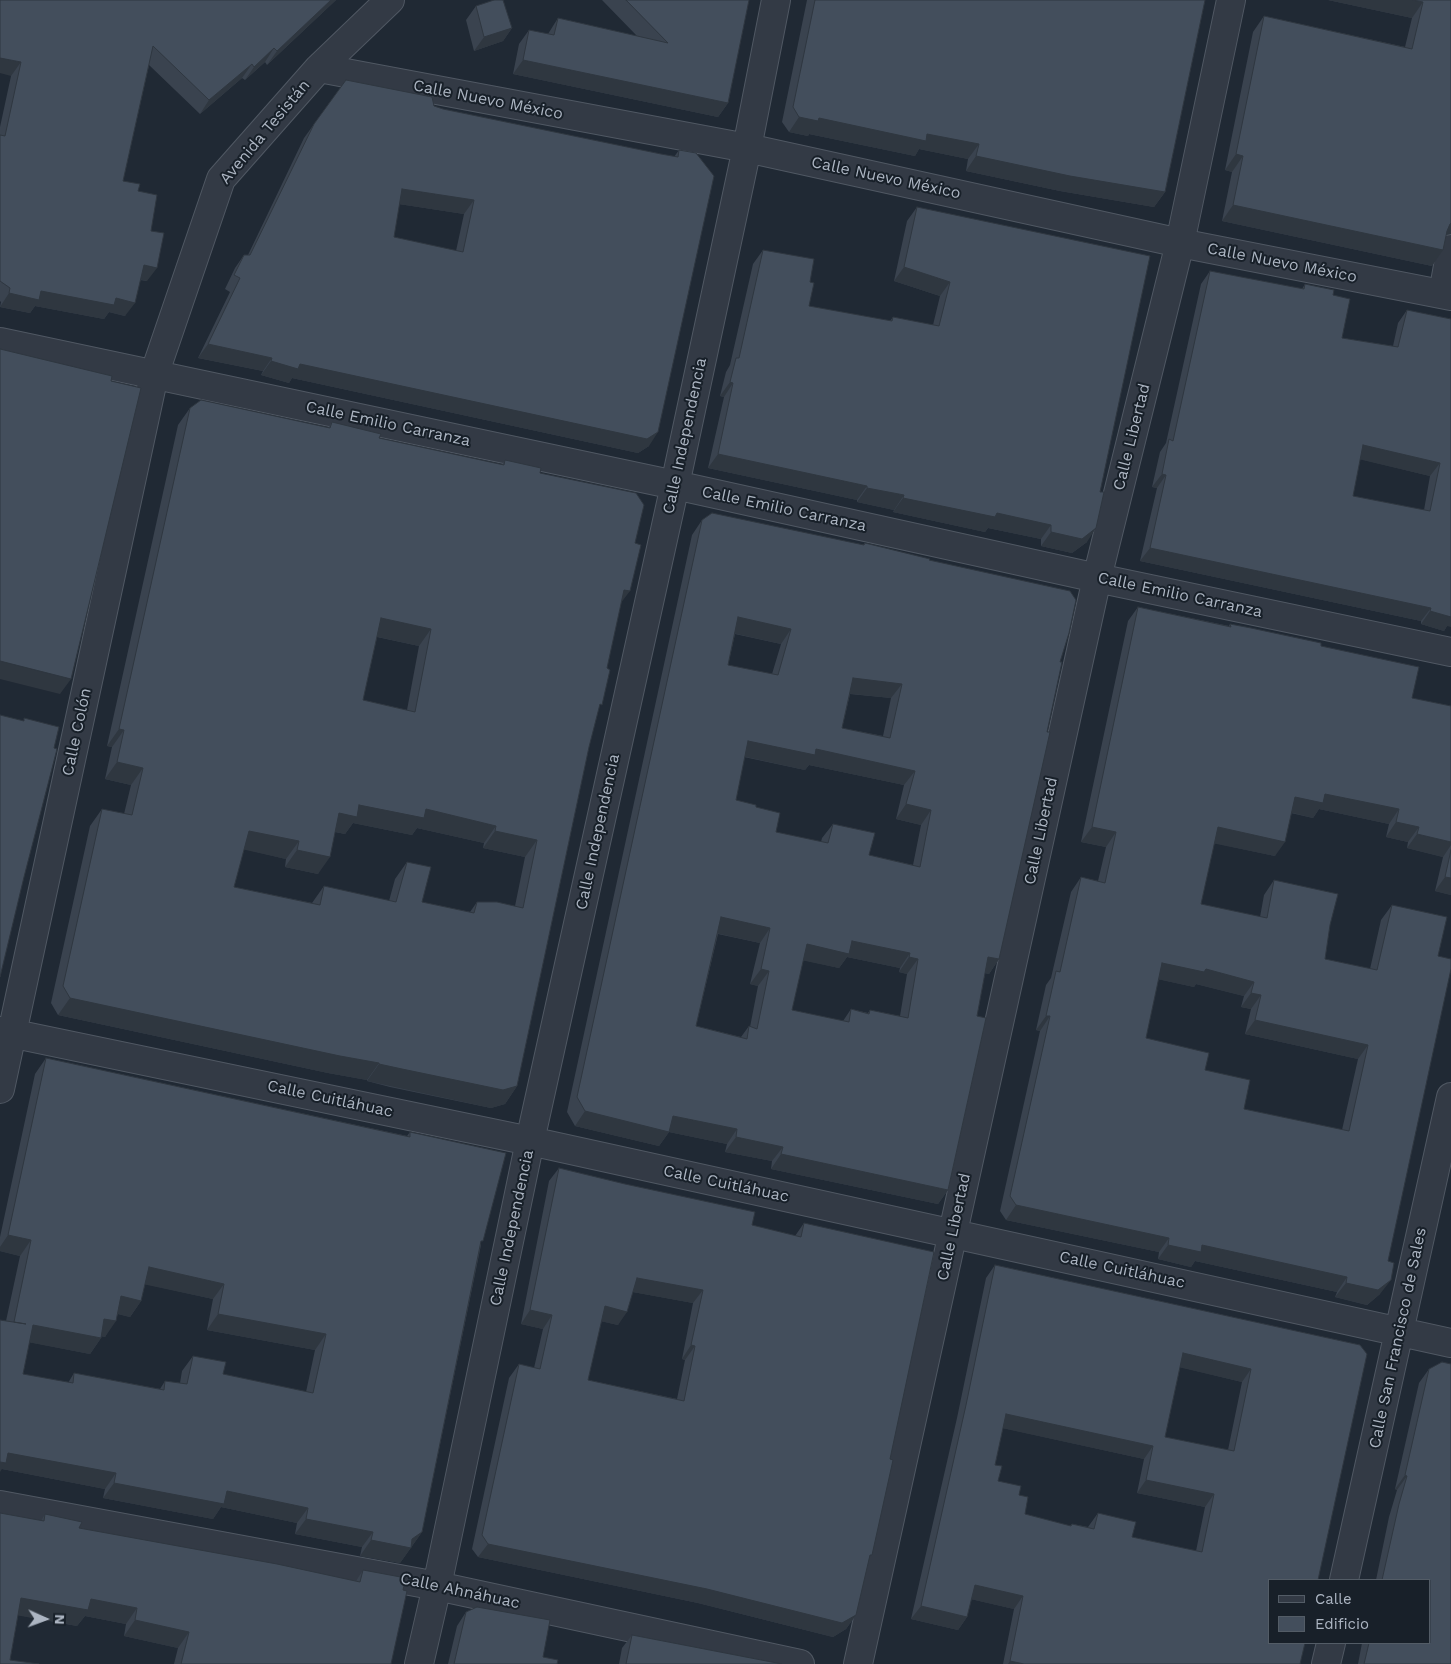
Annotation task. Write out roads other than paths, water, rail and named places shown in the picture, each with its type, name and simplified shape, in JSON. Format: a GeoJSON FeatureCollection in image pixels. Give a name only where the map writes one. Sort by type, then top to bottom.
{"type":"FeatureCollection","features":[{"type":"Feature","properties":{"kind":"street","name":"Avenida Tesistán"},"geometry":{"type":"LineString","coordinates":[[154,375],[221,179],[319,68],[390,0]]}},
{"type":"Feature","properties":{"kind":"street","name":"Calle Independencia"},"geometry":{"type":"LineString","coordinates":[[419,1664],[530,1141],[675,485],[747,148],[776,0]]}},
{"type":"Feature","properties":{"kind":"street","name":"Calle Libertad"},"geometry":{"type":"LineString","coordinates":[[858,1664],[1097,578],[1180,243],[1230,0]]}},
{"type":"Feature","properties":{"kind":"street","name":"Calle Nuevo México"},"geometry":{"type":"LineString","coordinates":[[319,68],[747,148],[1180,243],[1447,295]]}},
{"type":"Feature","properties":{"kind":"street"},"geometry":{"type":"LineString","coordinates":[[1447,295],[1451,249]]}},
{"type":"Feature","properties":{"kind":"street","name":"Calle Emilio Carranza"},"geometry":{"type":"LineString","coordinates":[[0,342],[675,485],[1097,578],[1451,652]]}},
{"type":"Feature","properties":{"kind":"street","name":"Calle Colón"},"geometry":{"type":"LineString","coordinates":[[0,1089],[6,1032],[154,375]]}},
{"type":"Feature","properties":{"kind":"street","name":"Calle Cuitláhuac"},"geometry":{"type":"LineString","coordinates":[[6,1032],[530,1141],[1451,1342]]}},
{"type":"Feature","properties":{"kind":"street","name":"Calle San Francisco de Sales"},"geometry":{"type":"LineString","coordinates":[[1344,1579],[1451,1097]]}},
{"type":"Feature","properties":{"kind":"street","name":"Calle Ahnáhuac"},"geometry":{"type":"LineString","coordinates":[[0,1505],[437,1586],[800,1664]]}},
{"type":"Feature","properties":{"kind":"street"},"geometry":{"type":"LineString","coordinates":[[1326,1664],[1330,1644]]}}]}
